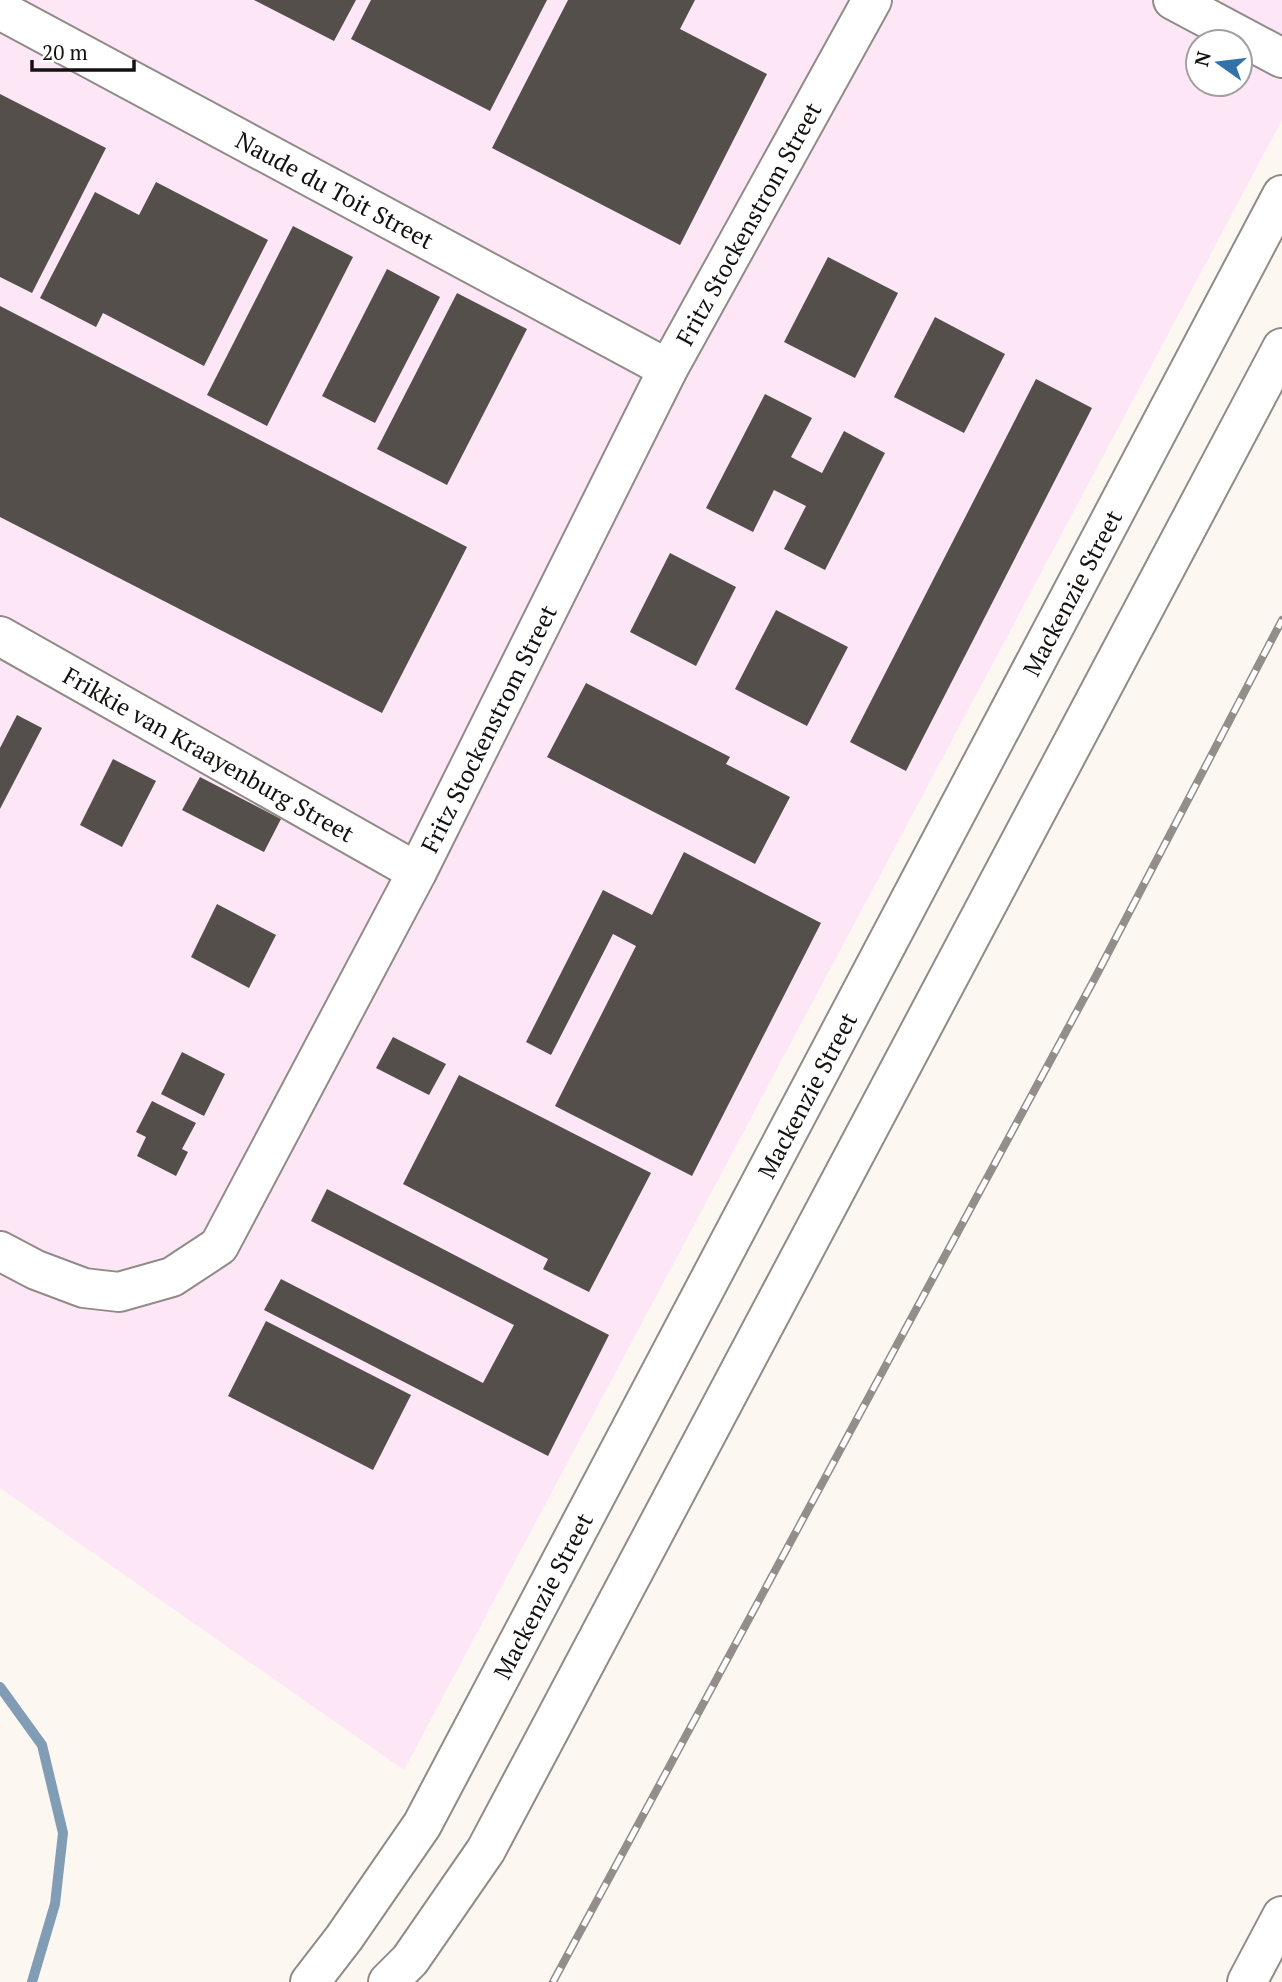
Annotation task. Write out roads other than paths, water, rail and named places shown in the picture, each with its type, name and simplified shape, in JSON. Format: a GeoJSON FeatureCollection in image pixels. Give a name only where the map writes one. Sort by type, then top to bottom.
{"type":"FeatureCollection","features":[{"type":"Feature","properties":{"kind":"street","name":"Fritz Stockenstrom Street"},"geometry":{"type":"LineString","coordinates":[[0,1251],[36,1270],[84,1288],[119,1292],[172,1277],[219,1246],[417,872],[668,369],[872,0]]}},
{"type":"Feature","properties":{"kind":"street"},"geometry":{"type":"LineString","coordinates":[[1173,0],[1282,58]]}},
{"type":"Feature","properties":{"kind":"street","name":"Naude du Toit Street"},"geometry":{"type":"LineString","coordinates":[[0,10],[668,369]]}},
{"type":"Feature","properties":{"kind":"street","name":"Mackenzie Street"},"geometry":{"type":"LineString","coordinates":[[310,1982],[344,1938],[422,1825],[1282,195]]}},
{"type":"Feature","properties":{"kind":"street"},"geometry":{"type":"LineString","coordinates":[[388,1982],[410,1960],[485,1850],[1282,348]]}},
{"type":"Feature","properties":{"kind":"street","name":"Frikkie van Kraayenburg Street"},"geometry":{"type":"LineString","coordinates":[[0,636],[417,872]]}},
{"type":"Feature","properties":{"kind":"street"},"geometry":{"type":"LineString","coordinates":[[1247,1982],[1282,1916]]}},
{"type":"Feature","properties":{"kind":"waterway"},"geometry":{"type":"LineString","coordinates":[[0,1687],[42,1745],[63,1833],[55,1904],[32,1982]]}},
{"type":"Feature","properties":{"kind":"railway"},"geometry":{"type":"LineString","coordinates":[[553,1982],[1096,976],[1282,620]]}}]}
